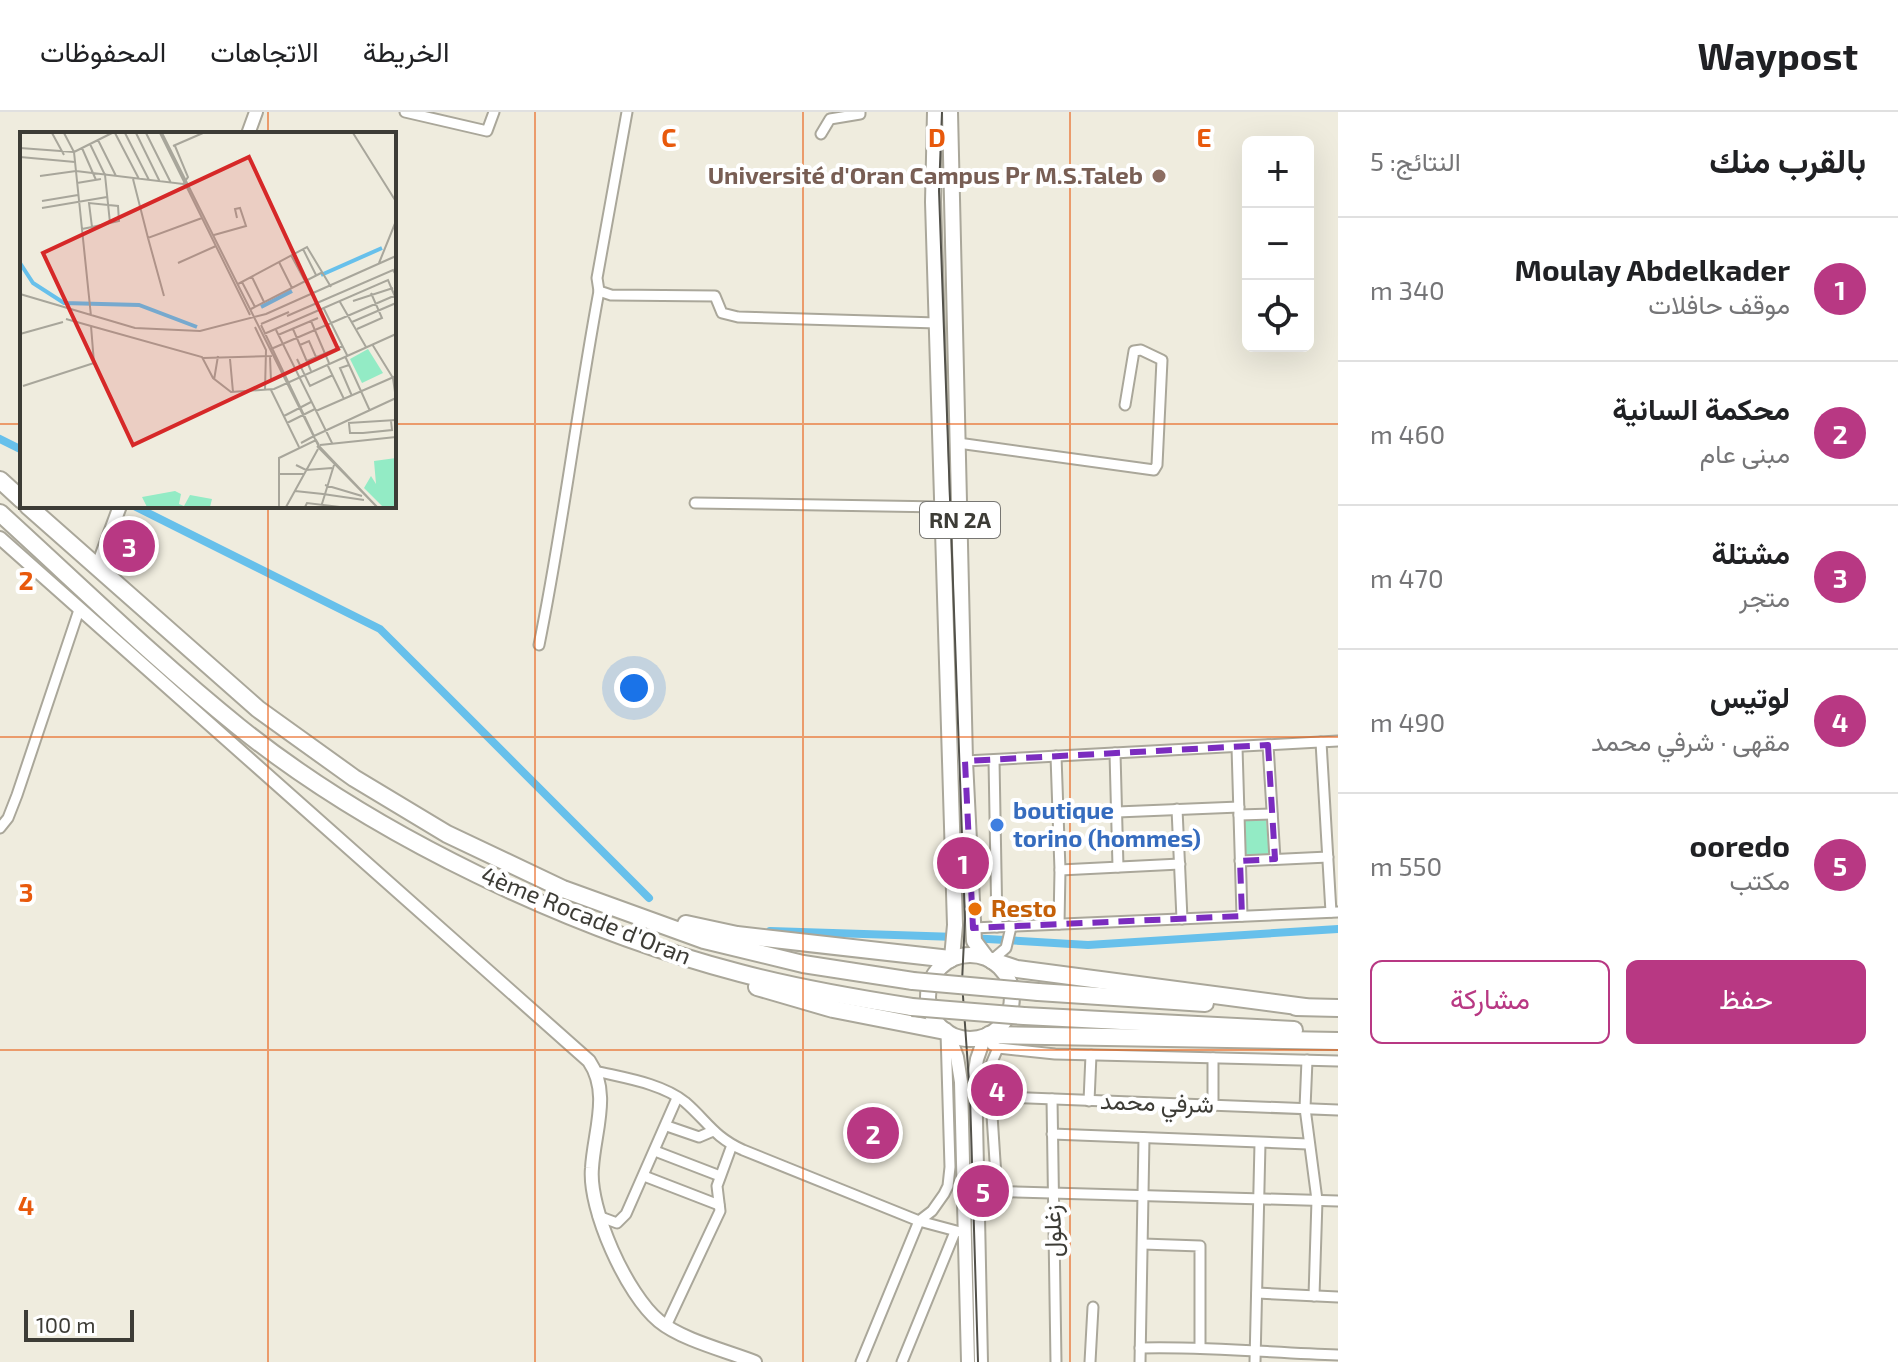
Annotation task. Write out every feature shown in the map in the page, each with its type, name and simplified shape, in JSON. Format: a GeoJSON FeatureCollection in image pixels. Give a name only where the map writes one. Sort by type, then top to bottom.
{"type":"FeatureCollection","features":[{"type":"Feature","properties":{"kind":"highway"},"geometry":{"type":"LineString","coordinates":[[0,480],[20,498]]}},
{"type":"Feature","properties":{"kind":"highway","name":"4ème Rocade d'Oran"},"geometry":{"type":"LineString","coordinates":[[30,508],[258,709],[341,769],[447,834],[563,889],[704,940],[803,964],[913,981],[1038,992],[1338,1008]]}},
{"type":"Feature","properties":{"kind":"highway","name":"4ème Rocade d'Oran"},"geometry":{"type":"LineString","coordinates":[[5,518],[200,694],[239,727],[301,771],[385,825],[436,853],[606,930],[742,974],[912,1007],[1338,1033]]}},
{"type":"Feature","properties":{"kind":"highway"},"geometry":{"type":"LineString","coordinates":[[563,889],[704,929],[952,954]]}},
{"type":"Feature","properties":{"kind":"highway"},"geometry":{"type":"LineString","coordinates":[[606,930],[710,973],[779,994],[833,1009],[947,1031]]}},
{"type":"Feature","properties":{"kind":"highway"},"geometry":{"type":"LineString","coordinates":[[990,959],[1017,969],[1305,1007]]}},
{"type":"Feature","properties":{"kind":"highway"},"geometry":{"type":"LineString","coordinates":[[990,1039],[1338,1041]]}},
{"type":"Feature","properties":{"kind":"main road"},"geometry":{"type":"LineString","coordinates":[[249,132],[256,112]]}},
{"type":"Feature","properties":{"kind":"main road","name":"RN 2A"},"geometry":{"type":"LineString","coordinates":[[935,112],[933,202],[955,925],[952,954]]}},
{"type":"Feature","properties":{"kind":"main road","name":"RN 2A"},"geometry":{"type":"LineString","coordinates":[[950,112],[965,761],[973,935]]}},
{"type":"Feature","properties":{"kind":"main road"},"geometry":{"type":"LineString","coordinates":[[97,568],[120,508]]}},
{"type":"Feature","properties":{"kind":"main road"},"geometry":{"type":"LineString","coordinates":[[3,543],[589,1061],[602,1098],[591,1178],[605,1237],[646,1309],[666,1326],[755,1362]]}},
{"type":"Feature","properties":{"kind":"main road"},"geometry":{"type":"LineString","coordinates":[[973,935],[990,959],[1007,975],[1013,994],[1004,1022],[976,1064],[981,1362]]}},
{"type":"Feature","properties":{"kind":"main road"},"geometry":{"type":"LineString","coordinates":[[990,959],[972,954],[952,954],[933,976],[928,1000],[937,1022],[947,1031],[966,1039],[990,1039]]}},
{"type":"Feature","properties":{"kind":"main road"},"geometry":{"type":"LineString","coordinates":[[947,1031],[957,1057],[961,1082],[960,1232],[968,1362]]}},
{"type":"Feature","properties":{"kind":"street"},"geometry":{"type":"LineString","coordinates":[[405,112],[433,115],[487,131],[494,112]]}},
{"type":"Feature","properties":{"kind":"street"},"geometry":{"type":"LineString","coordinates":[[539,645],[560,536],[564,495],[599,291],[597,278],[627,112]]}},
{"type":"Feature","properties":{"kind":"street"},"geometry":{"type":"LineString","coordinates":[[821,134],[830,119],[860,112]]}},
{"type":"Feature","properties":{"kind":"street"},"geometry":{"type":"LineString","coordinates":[[599,291],[611,295],[715,296],[722,313],[738,317],[937,323]]}},
{"type":"Feature","properties":{"kind":"street"},"geometry":{"type":"LineString","coordinates":[[958,443],[1154,470],[1157,465],[1162,360],[1141,350],[1134,351],[1125,405]]}},
{"type":"Feature","properties":{"kind":"street"},"geometry":{"type":"LineString","coordinates":[[695,503],[942,507]]}},
{"type":"Feature","properties":{"kind":"street"},"geometry":{"type":"LineString","coordinates":[[0,828],[8,818],[17,795],[79,610]]}},
{"type":"Feature","properties":{"kind":"street"},"geometry":{"type":"LineString","coordinates":[[965,761],[1338,741]]}},
{"type":"Feature","properties":{"kind":"street"},"geometry":{"type":"LineString","coordinates":[[990,959],[1010,935],[1059,924],[1334,912],[1321,742]]}},
{"type":"Feature","properties":{"kind":"street"},"geometry":{"type":"LineString","coordinates":[[1268,745],[1275,859]]}},
{"type":"Feature","properties":{"kind":"street"},"geometry":{"type":"LineString","coordinates":[[1237,747],[1242,916]]}},
{"type":"Feature","properties":{"kind":"street"},"geometry":{"type":"LineString","coordinates":[[1115,753],[1118,867]]}},
{"type":"Feature","properties":{"kind":"street"},"geometry":{"type":"LineString","coordinates":[[1056,756],[1059,924]]}},
{"type":"Feature","properties":{"kind":"street"},"geometry":{"type":"LineString","coordinates":[[994,760],[997,927]]}},
{"type":"Feature","properties":{"kind":"street"},"geometry":{"type":"LineString","coordinates":[[1117,812],[1177,809],[1272,814]]}},
{"type":"Feature","properties":{"kind":"street"},"geometry":{"type":"LineString","coordinates":[[1177,809],[1182,919]]}},
{"type":"Feature","properties":{"kind":"street"},"geometry":{"type":"LineString","coordinates":[[1325,813],[1338,812]]}},
{"type":"Feature","properties":{"kind":"street"},"geometry":{"type":"LineString","coordinates":[[1240,861],[1331,861]]}},
{"type":"Feature","properties":{"kind":"street"},"geometry":{"type":"LineString","coordinates":[[1060,870],[1180,864]]}},
{"type":"Feature","properties":{"kind":"street"},"geometry":{"type":"LineString","coordinates":[[973,935],[997,927]]}},
{"type":"Feature","properties":{"kind":"street"},"geometry":{"type":"LineString","coordinates":[[997,927],[1010,935]]}},
{"type":"Feature","properties":{"kind":"street"},"geometry":{"type":"LineString","coordinates":[[861,1362],[919,1221],[939,1203],[948,1186],[947,1031]]}},
{"type":"Feature","properties":{"kind":"street"},"geometry":{"type":"LineString","coordinates":[[997,1192],[990,1097],[990,1039],[1091,1055],[1338,1061]]}},
{"type":"Feature","properties":{"kind":"street"},"geometry":{"type":"LineString","coordinates":[[1089,1101],[1091,1055]]}},
{"type":"Feature","properties":{"kind":"street"},"geometry":{"type":"LineString","coordinates":[[1213,1058],[1213,1105]]}},
{"type":"Feature","properties":{"kind":"street"},"geometry":{"type":"LineString","coordinates":[[1307,1060],[1305,1108],[1317,1200],[1314,1296]]}},
{"type":"Feature","properties":{"kind":"street"},"geometry":{"type":"LineString","coordinates":[[595,1071],[642,1082],[677,1098],[732,1145],[919,1221],[960,1232],[902,1362]]}},
{"type":"Feature","properties":{"kind":"street","name":"شرفي محمد"},"geometry":{"type":"LineString","coordinates":[[976,1096],[1338,1110]]}},
{"type":"Feature","properties":{"kind":"street"},"geometry":{"type":"LineString","coordinates":[[605,1237],[626,1214],[677,1098]]}},
{"type":"Feature","properties":{"kind":"street","name":"زغلول"},"geometry":{"type":"LineString","coordinates":[[1052,1099],[1056,1362]]}},
{"type":"Feature","properties":{"kind":"street"},"geometry":{"type":"LineString","coordinates":[[667,1126],[699,1137],[713,1131]]}},
{"type":"Feature","properties":{"kind":"street"},"geometry":{"type":"LineString","coordinates":[[1052,1134],[1308,1144]]}},
{"type":"Feature","properties":{"kind":"street"},"geometry":{"type":"LineString","coordinates":[[1140,1362],[1144,1138]]}},
{"type":"Feature","properties":{"kind":"street"},"geometry":{"type":"LineString","coordinates":[[1255,1357],[1260,1143]]}},
{"type":"Feature","properties":{"kind":"street"},"geometry":{"type":"LineString","coordinates":[[666,1326],[720,1211],[717,1186],[732,1145]]}},
{"type":"Feature","properties":{"kind":"street"},"geometry":{"type":"LineString","coordinates":[[655,1151],[720,1176]]}},
{"type":"Feature","properties":{"kind":"street"},"geometry":{"type":"LineString","coordinates":[[938,1174],[950,1175]]}},
{"type":"Feature","properties":{"kind":"street"},"geometry":{"type":"LineString","coordinates":[[644,1176],[719,1205]]}},
{"type":"Feature","properties":{"kind":"street"},"geometry":{"type":"LineString","coordinates":[[979,1191],[1338,1201]]}},
{"type":"Feature","properties":{"kind":"street"},"geometry":{"type":"LineString","coordinates":[[598,1216],[617,1223]]}},
{"type":"Feature","properties":{"kind":"street"},"geometry":{"type":"LineString","coordinates":[[1143,1244],[1200,1246],[1200,1346]]}},
{"type":"Feature","properties":{"kind":"street"},"geometry":{"type":"LineString","coordinates":[[1257,1293],[1338,1297]]}},
{"type":"Feature","properties":{"kind":"street"},"geometry":{"type":"LineString","coordinates":[[1090,1362],[1093,1307]]}},
{"type":"Feature","properties":{"kind":"street"},"geometry":{"type":"LineString","coordinates":[[1140,1348],[1200,1346],[1255,1357],[1338,1355]]}},
{"type":"Feature","properties":{"kind":"highlighted area"},"geometry":{"type":"Polygon","coordinates":[[[1268,745],[1275,859],[1240,861],[1242,916],[973,928],[965,761],[1268,745]]]}},
{"type":"Feature","properties":{"kind":"green space"},"geometry":{"type":"Polygon","coordinates":[[[1243,819],[1266,819],[1269,854],[1245,855],[1243,819]]]}},
{"type":"Feature","properties":{"kind":"waterway"},"geometry":{"type":"LineString","coordinates":[[0,439],[20,449]]}},
{"type":"Feature","properties":{"kind":"waterway"},"geometry":{"type":"LineString","coordinates":[[138,508],[380,629],[649,898]]}},
{"type":"Feature","properties":{"kind":"waterway"},"geometry":{"type":"LineString","coordinates":[[970,938],[1088,945],[1338,929]]}},
{"type":"Feature","properties":{"kind":"waterway"},"geometry":{"type":"LineString","coordinates":[[770,931],[957,937]]}},
{"type":"Feature","properties":{"kind":"tram line"},"geometry":{"type":"LineString","coordinates":[[942,112],[939,191],[965,919],[962,982],[970,1096],[978,1362]]}},
{"type":"Feature","properties":{"kind":"place","name":"Université d'Oran Campus Pr M.S.Taleb"},"geometry":{"type":"Point","coordinates":[1159,176]}},
{"type":"Feature","properties":{"kind":"place","name":"مشتلة"},"geometry":{"type":"Point","coordinates":[129,546]}},
{"type":"Feature","properties":{"kind":"place","name":"boutique torino (hommes)"},"geometry":{"type":"Point","coordinates":[997,825]}},
{"type":"Feature","properties":{"kind":"place","name":"Moulay Abdelkader"},"geometry":{"type":"Point","coordinates":[963,863]}},
{"type":"Feature","properties":{"kind":"place","name":"Resto"},"geometry":{"type":"Point","coordinates":[975,909]}},
{"type":"Feature","properties":{"kind":"place","name":"لوتيس"},"geometry":{"type":"Point","coordinates":[997,1090]}},
{"type":"Feature","properties":{"kind":"place","name":"محكمة السانية"},"geometry":{"type":"Point","coordinates":[873,1133]}},
{"type":"Feature","properties":{"kind":"place","name":"ooredo"},"geometry":{"type":"Point","coordinates":[983,1191]}}]}
